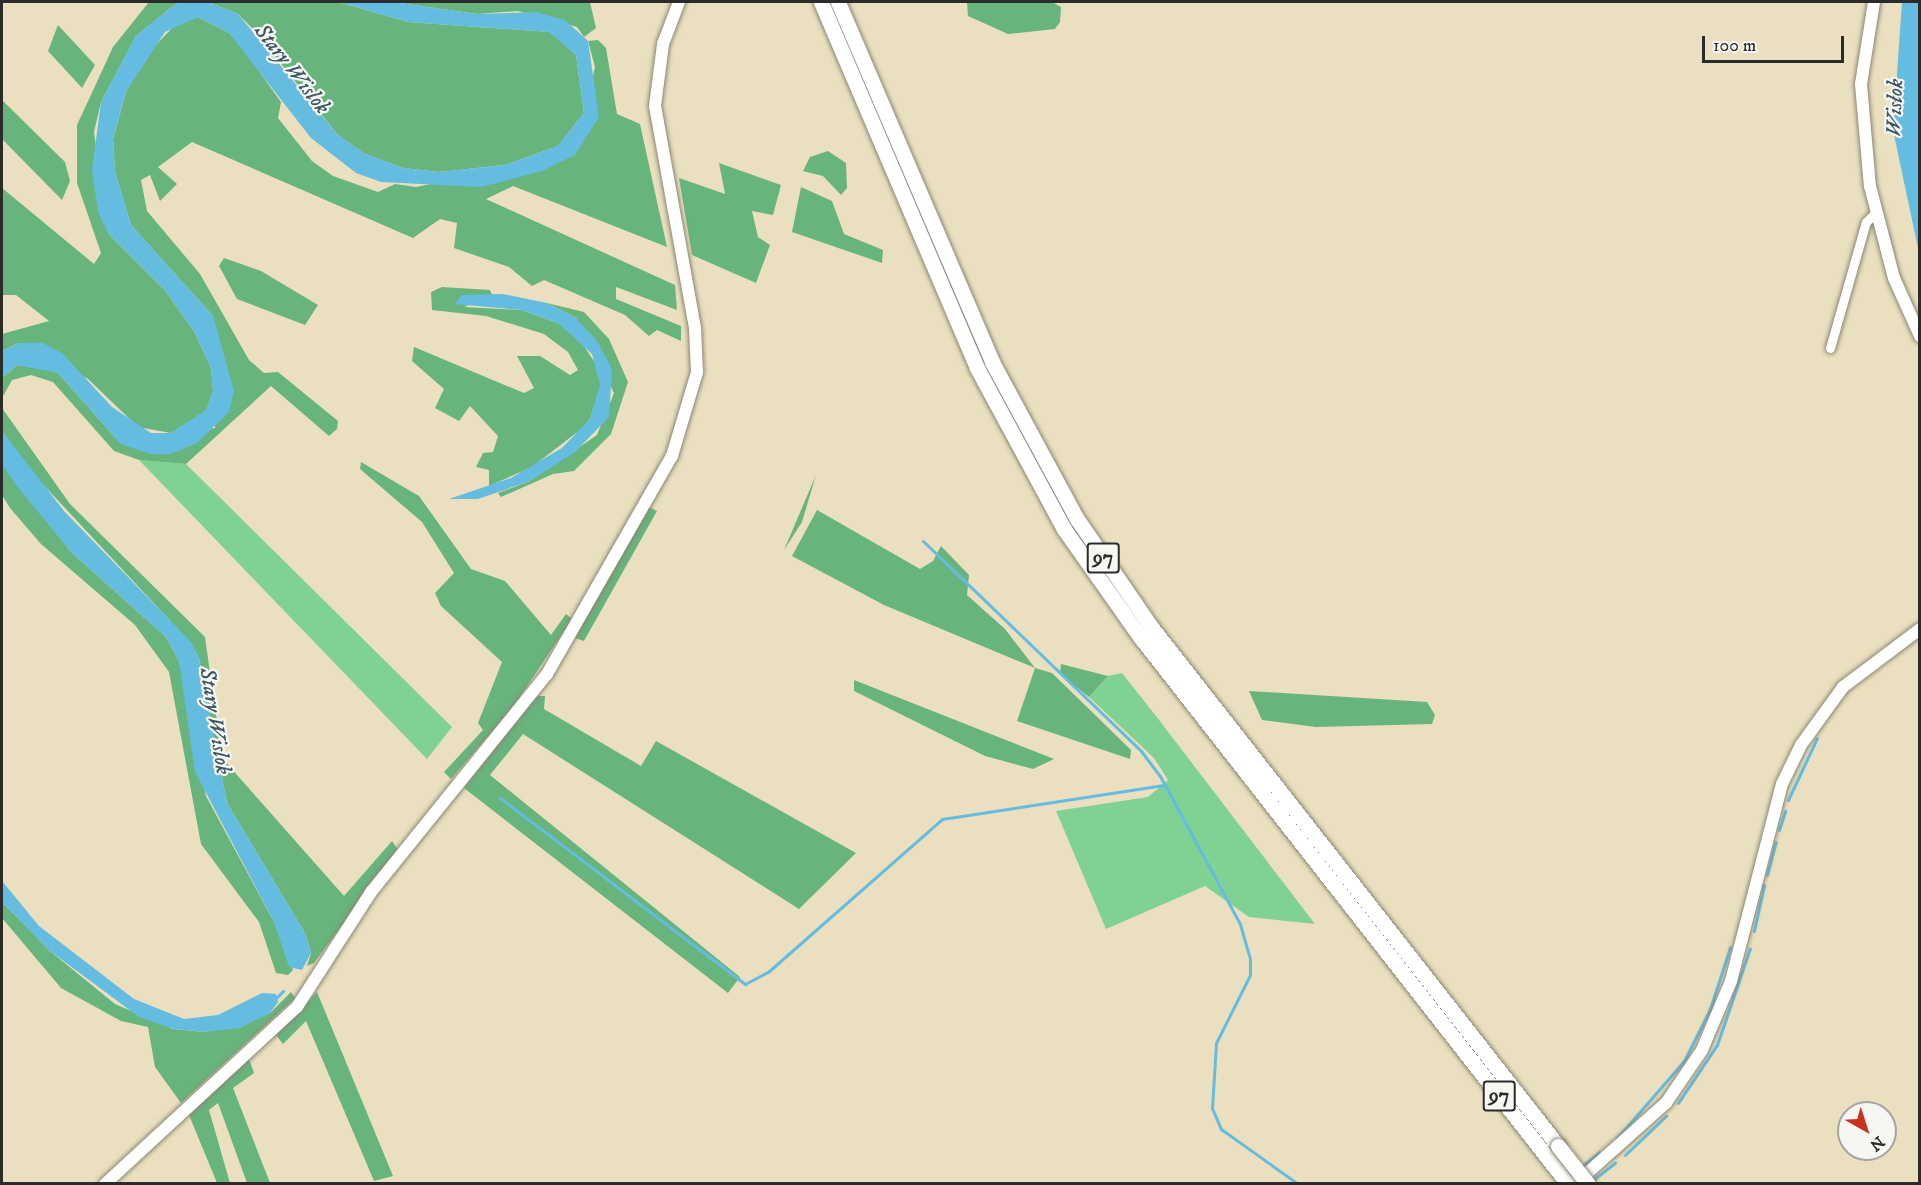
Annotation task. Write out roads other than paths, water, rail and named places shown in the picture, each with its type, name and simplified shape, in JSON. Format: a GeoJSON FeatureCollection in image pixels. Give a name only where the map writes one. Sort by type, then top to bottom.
{"type":"FeatureCollection","features":[{"type":"Feature","properties":{"kind":"main road","name":"97"},"geometry":{"type":"LineString","coordinates":[[821,2],[977,368],[1064,529],[1141,638],[1568,1184]]}},
{"type":"Feature","properties":{"kind":"main road","name":"97"},"geometry":{"type":"LineString","coordinates":[[838,2],[992,362],[1077,519],[1152,628],[1588,1184]]}},
{"type":"Feature","properties":{"kind":"street"},"geometry":{"type":"LineString","coordinates":[[105,1184],[297,1007],[371,892],[547,674],[672,456],[697,372],[695,328],[655,106],[663,44],[679,2]]}},
{"type":"Feature","properties":{"kind":"street"},"geometry":{"type":"LineString","coordinates":[[1874,2],[1861,84],[1876,212],[1894,278],[1920,336]]}},
{"type":"Feature","properties":{"kind":"street"},"geometry":{"type":"LineString","coordinates":[[1830,348],[1866,222],[1876,212]]}},
{"type":"Feature","properties":{"kind":"street"},"geometry":{"type":"LineString","coordinates":[[1575,1184],[1666,1103],[1708,1039],[1731,981],[1782,784],[1801,745],[1843,687],[1920,629]]}},
{"type":"Feature","properties":{"kind":"water"},"geometry":{"type":"Polygon","coordinates":[[[178,2],[208,2],[238,14],[337,134],[363,153],[403,168],[439,172],[505,165],[558,146],[584,113],[576,55],[549,32],[408,22],[338,2],[393,2],[477,14],[536,12],[565,20],[588,41],[599,117],[575,155],[542,171],[481,187],[381,182],[356,173],[311,138],[229,33],[198,17],[165,32],[126,92],[113,138],[115,172],[131,225],[213,316],[234,391],[229,412],[197,443],[171,454],[150,454],[121,444],[58,373],[17,365],[2,378],[2,351],[19,343],[43,343],[63,354],[112,407],[151,433],[171,433],[206,410],[213,391],[211,368],[194,331],[164,289],[108,233],[98,212],[92,170],[101,102],[136,36],[178,2]]]}},
{"type":"Feature","properties":{"kind":"water","name":"Wisłok"},"geometry":{"type":"Polygon","coordinates":[[[1902,2],[1919,2],[1919,253],[1893,130],[1902,2]]]}},
{"type":"Feature","properties":{"kind":"water"},"geometry":{"type":"Polygon","coordinates":[[[503,294],[547,303],[576,318],[597,341],[612,369],[609,417],[575,452],[530,481],[478,499],[449,499],[511,478],[562,448],[590,419],[600,385],[592,354],[558,323],[521,310],[455,304],[462,295],[503,294]]]}},
{"type":"Feature","properties":{"kind":"water"},"geometry":{"type":"Polygon","coordinates":[[[2,431],[64,511],[191,642],[199,658],[227,803],[306,935],[311,953],[302,970],[289,967],[274,922],[195,772],[179,661],[166,637],[71,552],[16,485],[2,464],[2,431]]]}},
{"type":"Feature","properties":{"kind":"water"},"geometry":{"type":"Polygon","coordinates":[[[2,881],[39,926],[134,999],[184,1019],[218,1015],[262,993],[276,994],[278,1002],[270,1013],[240,1028],[206,1032],[174,1029],[139,1017],[50,951],[2,902],[2,881]]]}},
{"type":"Feature","properties":{"kind":"waterway"},"geometry":{"type":"LineString","coordinates":[[923,541],[1141,751],[1160,776],[1240,924],[1250,959],[1250,975],[1216,1043],[1212,1108],[1221,1129],[1298,1184]]}},
{"type":"Feature","properties":{"kind":"waterway"},"geometry":{"type":"LineString","coordinates":[[1788,800],[1817,738]]}},
{"type":"Feature","properties":{"kind":"waterway"},"geometry":{"type":"LineString","coordinates":[[500,798],[745,984],[768,972],[942,819],[1165,785]]}},
{"type":"Feature","properties":{"kind":"waterway"},"geometry":{"type":"LineString","coordinates":[[1779,830],[1785,811]]}},
{"type":"Feature","properties":{"kind":"waterway"},"geometry":{"type":"LineString","coordinates":[[1767,875],[1776,842]]}},
{"type":"Feature","properties":{"kind":"waterway"},"geometry":{"type":"LineString","coordinates":[[1754,931],[1764,885]]}},
{"type":"Feature","properties":{"kind":"waterway"},"geometry":{"type":"LineString","coordinates":[[1617,1138],[1684,1061],[1710,1009],[1730,947]]}},
{"type":"Feature","properties":{"kind":"waterway"},"geometry":{"type":"LineString","coordinates":[[1678,1103],[1717,1045],[1750,948]]}},
{"type":"Feature","properties":{"kind":"waterway","name":"Stary Wislok"},"geometry":{"type":"LineString","coordinates":[[276,998],[283,991]]}},
{"type":"Feature","properties":{"kind":"waterway"},"geometry":{"type":"LineString","coordinates":[[1625,1155],[1666,1116]]}},
{"type":"Feature","properties":{"kind":"waterway"},"geometry":{"type":"LineString","coordinates":[[1582,1166],[1599,1152]]}},
{"type":"Feature","properties":{"kind":"waterway"},"geometry":{"type":"LineString","coordinates":[[1593,1180],[1615,1163]]}}]}
